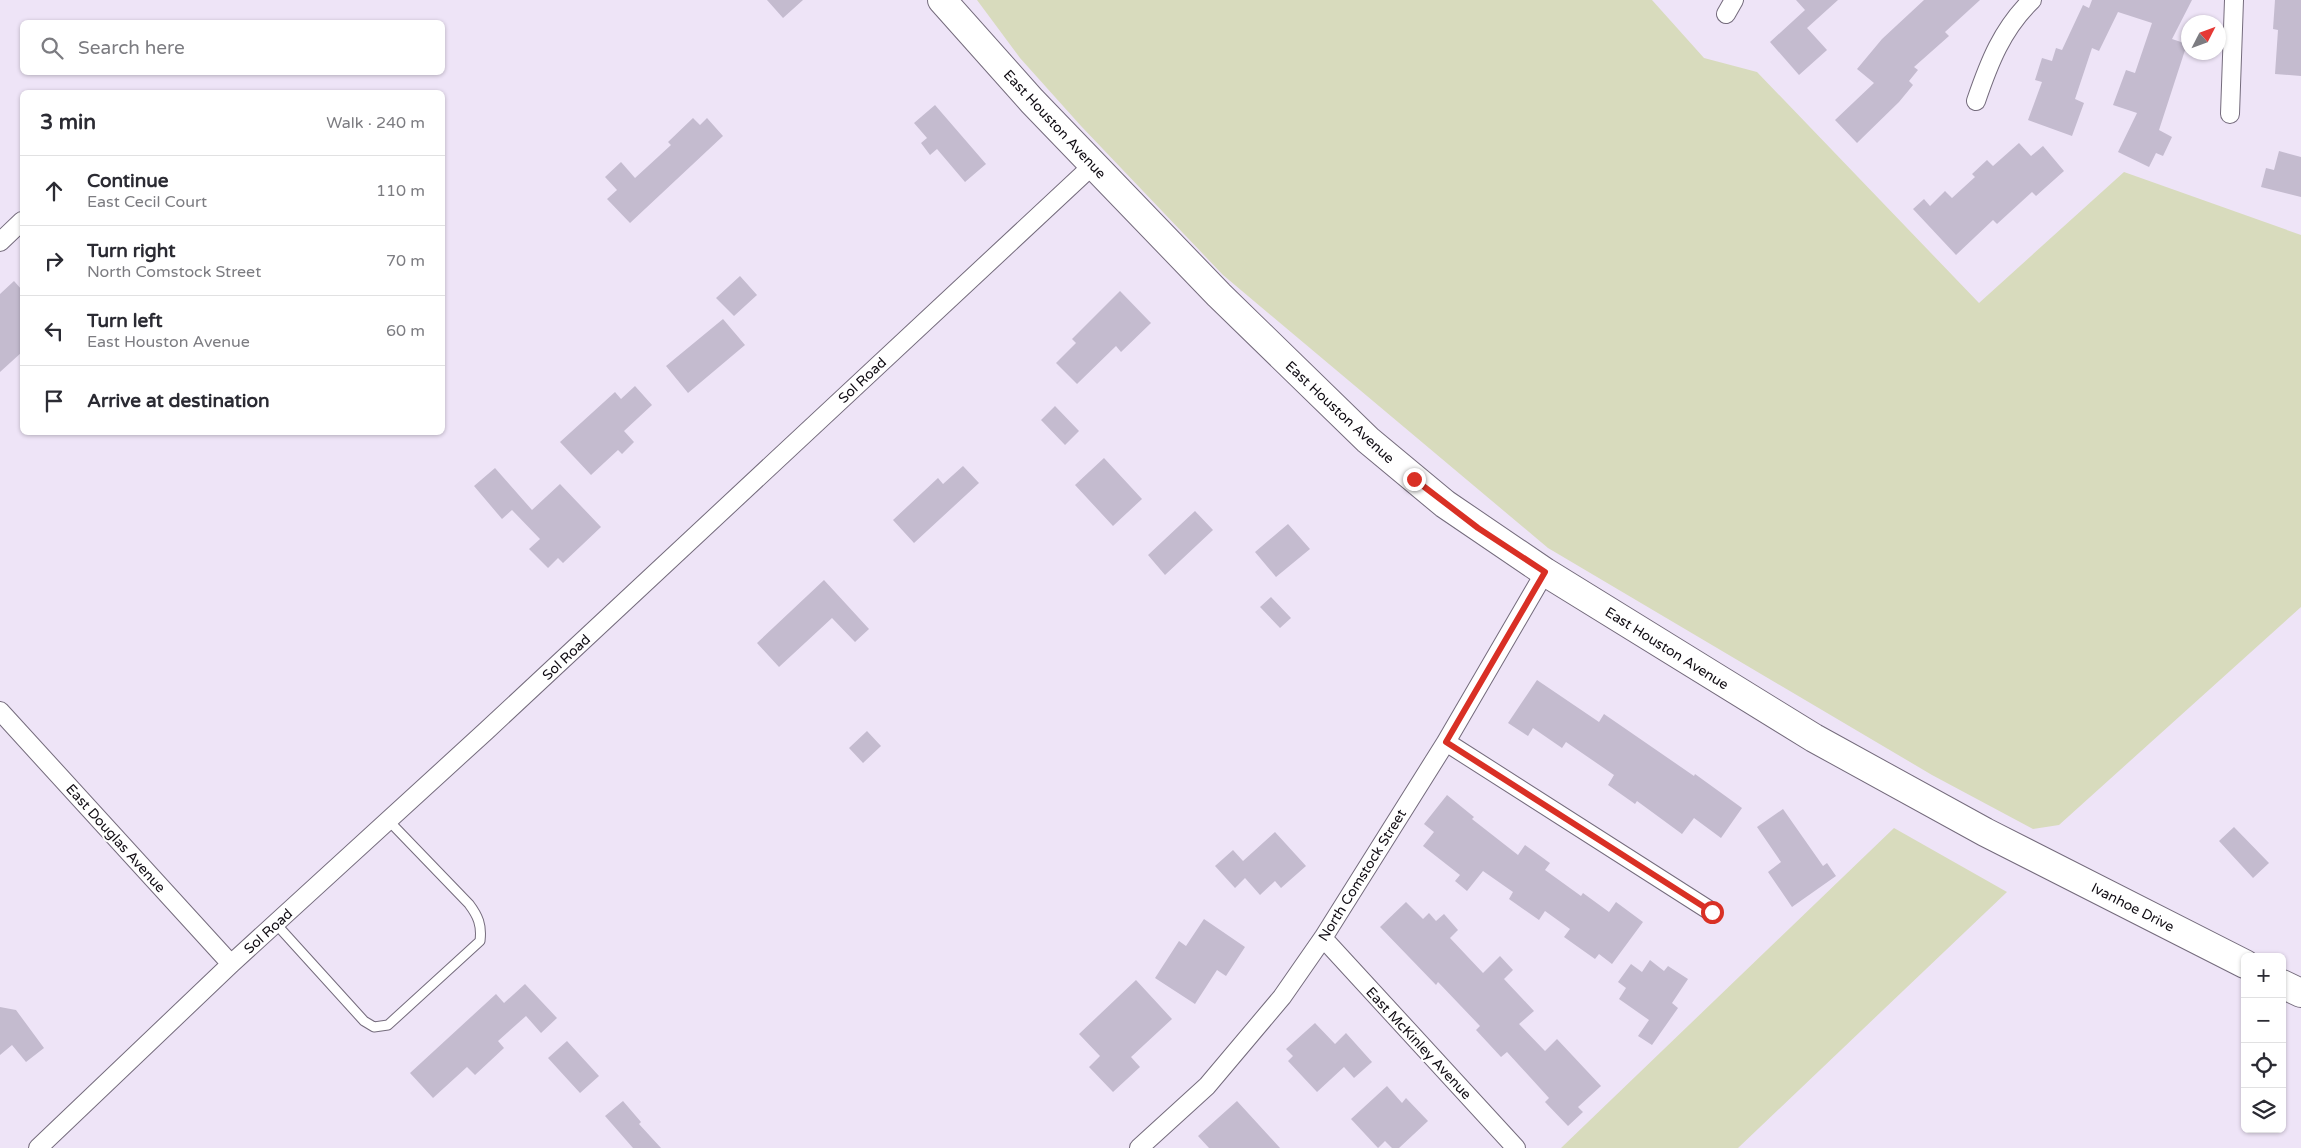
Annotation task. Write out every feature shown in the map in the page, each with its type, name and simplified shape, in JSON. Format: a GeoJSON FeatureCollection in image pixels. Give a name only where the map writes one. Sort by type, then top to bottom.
{"type":"FeatureCollection","features":[{"type":"Feature","properties":{"kind":"main road","name":"East Houston Avenue"},"geometry":{"type":"LineString","coordinates":[[942,0],[1032,101],[1232,308],[1368,440],[1445,504],[1545,572],[1814,738],[1910,792],[2020,850]]}},
{"type":"Feature","properties":{"kind":"main road","name":"Ivanhoe Drive"},"geometry":{"type":"LineString","coordinates":[[2020,850],[2241,962]]}},
{"type":"Feature","properties":{"kind":"main road"},"geometry":{"type":"LineString","coordinates":[[2286,986],[2301,993]]}},
{"type":"Feature","properties":{"kind":"street"},"geometry":{"type":"LineString","coordinates":[[1976,101],[1990,60],[2003,34],[2032,0]]}},
{"type":"Feature","properties":{"kind":"street"},"geometry":{"type":"LineString","coordinates":[[2230,114],[2234,0]]}},
{"type":"Feature","properties":{"kind":"street","name":"Sol Road"},"geometry":{"type":"LineString","coordinates":[[38,1148],[231,964],[1093,165]]}},
{"type":"Feature","properties":{"kind":"street"},"geometry":{"type":"LineString","coordinates":[[0,242],[20,223]]}},
{"type":"Feature","properties":{"kind":"street","name":"North Comstock Street"},"geometry":{"type":"LineString","coordinates":[[1139,1148],[1207,1086],[1282,997],[1323,938],[1446,742],[1545,572]]}},
{"type":"Feature","properties":{"kind":"street","name":"East Douglas Avenue"},"geometry":{"type":"LineString","coordinates":[[0,711],[231,964]]}},
{"type":"Feature","properties":{"kind":"street"},"geometry":{"type":"LineString","coordinates":[[1446,742],[1712,912]]}},
{"type":"Feature","properties":{"kind":"street","name":"East McKinley Avenue"},"geometry":{"type":"LineString","coordinates":[[1323,938],[1516,1148]]}},
{"type":"Feature","properties":{"kind":"lane"},"geometry":{"type":"LineString","coordinates":[[276,924],[364,1020],[374,1027],[388,1025],[480,941],[482,929],[478,917],[469,904],[388,820]]}},
{"type":"Feature","properties":{"kind":"green space"},"geometry":{"type":"Polygon","coordinates":[[[977,0],[1652,0],[1704,58],[1757,72],[1979,303],[2124,172],[2301,235],[2301,607],[2059,825],[2033,829],[1932,775],[1548,548],[1223,275],[1081,126],[1020,58],[977,0]]]}},
{"type":"Feature","properties":{"kind":"green space"},"geometry":{"type":"Polygon","coordinates":[[[1894,828],[2007,892],[1738,1148],[1561,1148],[1894,828]]]}},
{"type":"Feature","properties":{"kind":"building"},"geometry":{"type":"Polygon","coordinates":[[[767,0],[803,0],[783,18],[767,0]]]}},
{"type":"Feature","properties":{"kind":"building"},"geometry":{"type":"Polygon","coordinates":[[[1796,0],[1838,0],[1807,28],[1827,50],[1799,75],[1770,42],[1805,10],[1796,0]]]}},
{"type":"Feature","properties":{"kind":"building"},"geometry":{"type":"Polygon","coordinates":[[[1924,0],[1980,0],[1945,32],[1949,36],[1914,67],[1918,70],[1909,81],[1913,85],[1899,102],[1857,143],[1835,120],[1874,83],[1857,69],[1882,39],[1924,0]]]}},
{"type":"Feature","properties":{"kind":"building"},"geometry":{"type":"Polygon","coordinates":[[[2092,0],[2192,0],[2184,15],[2181,15],[2181,21],[2172,39],[2181,42],[2182,60],[2159,130],[2172,137],[2163,156],[2156,153],[2149,167],[2118,152],[2137,113],[2113,105],[2126,70],[2135,73],[2152,23],[2118,12],[2099,51],[2092,48],[2075,99],[2084,103],[2072,136],[2028,120],[2042,82],[2035,80],[2042,58],[2052,61],[2056,48],[2062,50],[2083,5],[2089,8],[2092,0]]]}},
{"type":"Feature","properties":{"kind":"building"},"geometry":{"type":"Polygon","coordinates":[[[2275,0],[2301,0],[2301,76],[2275,74],[2278,30],[2273,29],[2275,0]]]}},
{"type":"Feature","properties":{"kind":"building"},"geometry":{"type":"Polygon","coordinates":[[[935,105],[986,164],[965,182],[937,149],[930,155],[921,143],[927,138],[914,123],[935,105]]]}},
{"type":"Feature","properties":{"kind":"building"},"geometry":{"type":"Polygon","coordinates":[[[693,118],[700,125],[707,118],[723,136],[630,223],[607,199],[617,190],[605,177],[621,162],[635,178],[671,145],[668,142],[693,118]]]}},
{"type":"Feature","properties":{"kind":"building"},"geometry":{"type":"Polygon","coordinates":[[[2019,143],[2031,156],[2043,146],[2064,171],[2036,196],[2032,192],[1997,224],[1993,220],[1956,255],[1913,209],[1924,199],[1930,206],[1945,191],[1952,198],[1975,177],[1972,174],[1987,160],[1993,166],[2019,143]]]}},
{"type":"Feature","properties":{"kind":"building"},"geometry":{"type":"Polygon","coordinates":[[[2279,151],[2301,157],[2301,197],[2261,187],[2266,168],[2274,170],[2279,151]]]}},
{"type":"Feature","properties":{"kind":"building"},"geometry":{"type":"Polygon","coordinates":[[[740,276],[757,295],[734,316],[716,298],[740,276]]]}},
{"type":"Feature","properties":{"kind":"building"},"geometry":{"type":"Polygon","coordinates":[[[14,281],[20,288],[20,354],[0,372],[0,294],[14,281]]]}},
{"type":"Feature","properties":{"kind":"building"},"geometry":{"type":"Polygon","coordinates":[[[1120,291],[1151,323],[1121,352],[1116,346],[1077,384],[1056,363],[1076,343],[1072,339],[1120,291]]]}},
{"type":"Feature","properties":{"kind":"building"},"geometry":{"type":"Polygon","coordinates":[[[723,319],[745,345],[688,393],[666,366],[723,319]]]}},
{"type":"Feature","properties":{"kind":"building"},"geometry":{"type":"Polygon","coordinates":[[[635,386],[652,405],[624,431],[634,442],[622,454],[618,450],[591,475],[560,442],[615,392],[621,399],[635,386]]]}},
{"type":"Feature","properties":{"kind":"building"},"geometry":{"type":"Polygon","coordinates":[[[1055,406],[1079,431],[1065,445],[1041,420],[1055,406]]]}},
{"type":"Feature","properties":{"kind":"building"},"geometry":{"type":"Polygon","coordinates":[[[1104,458],[1142,499],[1113,526],[1075,485],[1104,458]]]}},
{"type":"Feature","properties":{"kind":"building"},"geometry":{"type":"Polygon","coordinates":[[[963,466],[979,483],[914,543],[893,520],[938,478],[943,484],[963,466]]]}},
{"type":"Feature","properties":{"kind":"building"},"geometry":{"type":"Polygon","coordinates":[[[495,468],[532,510],[560,484],[601,527],[563,563],[558,558],[548,568],[529,549],[540,539],[512,510],[502,519],[474,486],[495,468]]]}},
{"type":"Feature","properties":{"kind":"building"},"geometry":{"type":"Polygon","coordinates":[[[1195,511],[1213,530],[1165,575],[1148,555],[1195,511]]]}},
{"type":"Feature","properties":{"kind":"building"},"geometry":{"type":"Polygon","coordinates":[[[1288,524],[1310,549],[1276,577],[1255,552],[1288,524]]]}},
{"type":"Feature","properties":{"kind":"building"},"geometry":{"type":"Polygon","coordinates":[[[824,580],[869,629],[855,642],[832,618],[779,667],[757,643],[824,580]]]}},
{"type":"Feature","properties":{"kind":"building"},"geometry":{"type":"Polygon","coordinates":[[[1271,597],[1291,618],[1280,628],[1260,607],[1271,597]]]}},
{"type":"Feature","properties":{"kind":"building"},"geometry":{"type":"Polygon","coordinates":[[[1537,680],[1599,722],[1604,714],[1694,776],[1695,774],[1742,808],[1721,838],[1694,818],[1682,834],[1637,801],[1635,804],[1608,785],[1614,775],[1566,742],[1562,748],[1533,728],[1528,736],[1508,723],[1537,680]]]}},
{"type":"Feature","properties":{"kind":"building"},"geometry":{"type":"Polygon","coordinates":[[[867,731],[881,746],[863,763],[849,748],[867,731]]]}},
{"type":"Feature","properties":{"kind":"building"},"geometry":{"type":"Polygon","coordinates":[[[1447,795],[1474,817],[1472,819],[1518,855],[1525,845],[1550,863],[1545,870],[1581,896],[1583,893],[1609,912],[1616,902],[1643,922],[1612,964],[1599,954],[1595,959],[1564,937],[1570,929],[1545,911],[1539,920],[1509,899],[1513,892],[1483,871],[1467,891],[1455,881],[1460,875],[1423,846],[1434,832],[1424,824],[1447,795]]]}},
{"type":"Feature","properties":{"kind":"building"},"geometry":{"type":"Polygon","coordinates":[[[1783,809],[1823,866],[1827,863],[1836,876],[1792,907],[1768,872],[1781,862],[1757,827],[1783,809]]]}},
{"type":"Feature","properties":{"kind":"building"},"geometry":{"type":"Polygon","coordinates":[[[2234,827],[2269,863],[2253,878],[2219,841],[2234,827]]]}},
{"type":"Feature","properties":{"kind":"building"},"geometry":{"type":"Polygon","coordinates":[[[1275,832],[1306,866],[1281,888],[1275,881],[1260,895],[1245,878],[1235,888],[1215,866],[1233,850],[1243,861],[1275,832]]]}},
{"type":"Feature","properties":{"kind":"building"},"geometry":{"type":"Polygon","coordinates":[[[1406,902],[1423,919],[1429,913],[1436,921],[1444,914],[1458,930],[1450,938],[1483,973],[1500,956],[1513,970],[1504,979],[1534,1011],[1519,1024],[1545,1051],[1557,1039],[1601,1086],[1578,1107],[1583,1112],[1568,1126],[1545,1102],[1549,1098],[1507,1052],[1501,1057],[1476,1030],[1480,1026],[1438,982],[1436,985],[1380,927],[1406,902]]]}},
{"type":"Feature","properties":{"kind":"building"},"geometry":{"type":"Polygon","coordinates":[[[1204,919],[1245,947],[1226,976],[1217,970],[1195,1004],[1155,978],[1179,941],[1186,946],[1204,919]]]}},
{"type":"Feature","properties":{"kind":"building"},"geometry":{"type":"Polygon","coordinates":[[[1650,960],[1664,971],[1668,966],[1688,979],[1672,1003],[1678,1008],[1652,1045],[1638,1036],[1649,1020],[1619,999],[1626,988],[1618,982],[1631,964],[1642,972],[1650,960]]]}},
{"type":"Feature","properties":{"kind":"building"},"geometry":{"type":"Polygon","coordinates":[[[1136,980],[1172,1019],[1131,1057],[1140,1067],[1113,1092],[1089,1067],[1100,1056],[1079,1034],[1136,980]]]}},
{"type":"Feature","properties":{"kind":"building"},"geometry":{"type":"Polygon","coordinates":[[[525,984],[557,1018],[541,1033],[526,1016],[498,1041],[504,1048],[475,1075],[467,1067],[433,1098],[410,1073],[496,994],[504,1003],[525,984]]]}},
{"type":"Feature","properties":{"kind":"building"},"geometry":{"type":"Polygon","coordinates":[[[0,1007],[16,1010],[44,1048],[26,1062],[12,1045],[0,1055],[0,1007]]]}},
{"type":"Feature","properties":{"kind":"building"},"geometry":{"type":"Polygon","coordinates":[[[1315,1023],[1335,1044],[1346,1033],[1372,1062],[1354,1078],[1344,1067],[1317,1092],[1288,1061],[1293,1056],[1286,1049],[1315,1023]]]}},
{"type":"Feature","properties":{"kind":"building"},"geometry":{"type":"Polygon","coordinates":[[[567,1041],[599,1076],[580,1093],[548,1058],[567,1041]]]}},
{"type":"Feature","properties":{"kind":"building"},"geometry":{"type":"Polygon","coordinates":[[[1387,1086],[1402,1103],[1406,1098],[1428,1121],[1399,1148],[1392,1148],[1385,1141],[1378,1148],[1351,1119],[1387,1086]]]}},
{"type":"Feature","properties":{"kind":"building"},"geometry":{"type":"Polygon","coordinates":[[[623,1101],[641,1122],[639,1124],[661,1148],[633,1148],[605,1116],[623,1101]]]}},
{"type":"Feature","properties":{"kind":"building"},"geometry":{"type":"Polygon","coordinates":[[[1237,1101],[1280,1148],[1209,1148],[1198,1136],[1237,1101]]]}},
{"type":"Feature","properties":{"kind":"route"},"geometry":{"type":"LineString","coordinates":[[1414,479],[1478,528],[1545,572],[1446,742],[1712,912]]}}]}
